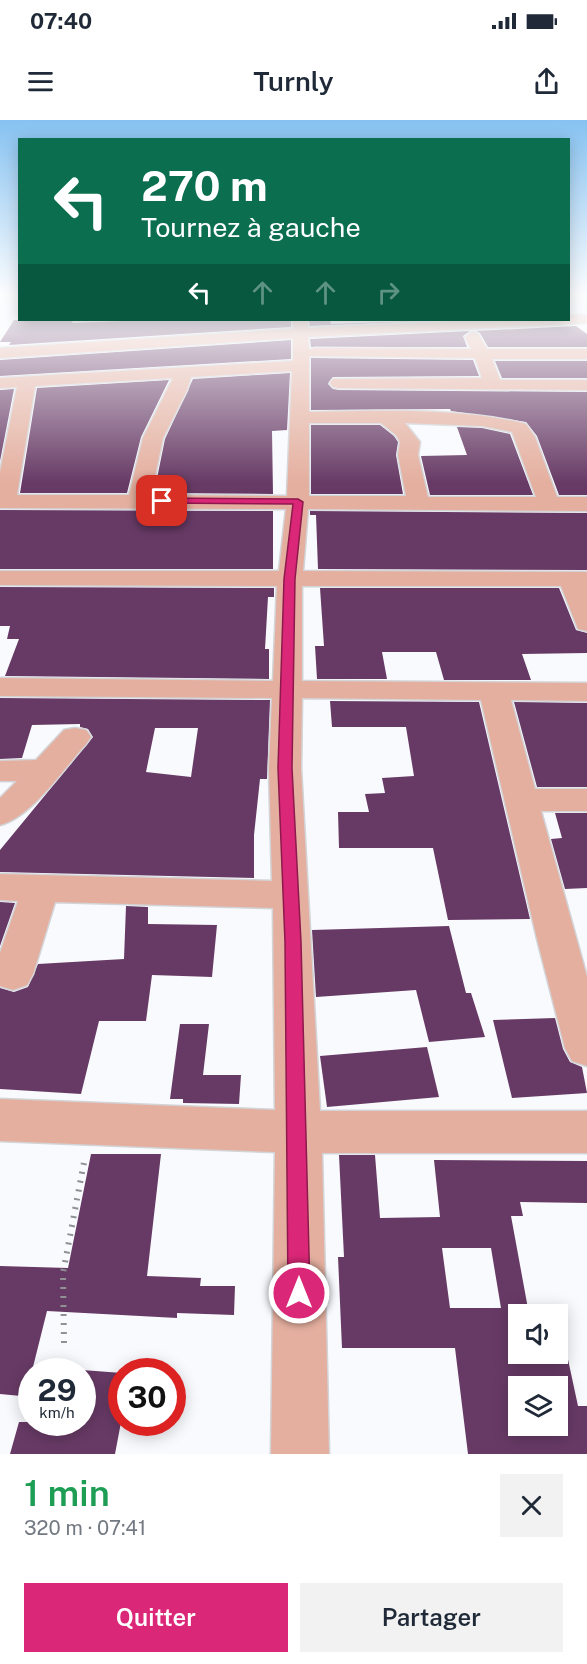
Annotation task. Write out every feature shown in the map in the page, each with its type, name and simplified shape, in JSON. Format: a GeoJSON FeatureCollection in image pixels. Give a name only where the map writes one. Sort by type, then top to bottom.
{"type":"FeatureCollection","features":[{"type":"Feature","properties":{"kind":"street"},"geometry":{"type":"LineString","coordinates":[[0,383],[27,383],[184,370],[233,358]]}},
{"type":"Feature","properties":{"kind":"street"},"geometry":{"type":"LineString","coordinates":[[300,1454],[298,1132],[285,768],[290,579],[298,502],[301,358]]}},
{"type":"Feature","properties":{"kind":"street"},"geometry":{"type":"LineString","coordinates":[[482,358],[492,383]]}},
{"type":"Feature","properties":{"kind":"street"},"geometry":{"type":"LineString","coordinates":[[139,501],[153,438],[178,390],[184,370]]}},
{"type":"Feature","properties":{"kind":"street"},"geometry":{"type":"LineString","coordinates":[[339,382],[587,385]]}},
{"type":"Feature","properties":{"kind":"street"},"geometry":{"type":"LineString","coordinates":[[27,383],[87,395]]}},
{"type":"Feature","properties":{"kind":"street"},"geometry":{"type":"LineString","coordinates":[[27,383],[3,501],[587,504]]}},
{"type":"Feature","properties":{"kind":"street"},"geometry":{"type":"LineString","coordinates":[[299,418],[386,417],[506,423],[519,428],[525,437],[549,504]]}},
{"type":"Feature","properties":{"kind":"street"},"geometry":{"type":"LineString","coordinates":[[386,417],[404,432],[410,442],[408,455],[418,503]]}},
{"type":"Feature","properties":{"kind":"street"},"geometry":{"type":"LineString","coordinates":[[0,578],[579,579],[587,623]]}},
{"type":"Feature","properties":{"kind":"street"},"geometry":{"type":"LineString","coordinates":[[0,687],[587,692]]}},
{"type":"Feature","properties":{"kind":"street"},"geometry":{"type":"LineString","coordinates":[[494,692],[587,1048]]}},
{"type":"Feature","properties":{"kind":"street"},"geometry":{"type":"LineString","coordinates":[[0,814],[14,804],[75,737]]}},
{"type":"Feature","properties":{"kind":"street"},"geometry":{"type":"LineString","coordinates":[[0,771],[47,770]]}},
{"type":"Feature","properties":{"kind":"street"},"geometry":{"type":"LineString","coordinates":[[521,800],[587,800]]}},
{"type":"Feature","properties":{"kind":"street"},"geometry":{"type":"LineString","coordinates":[[0,887],[290,895]]}},
{"type":"Feature","properties":{"kind":"street"},"geometry":{"type":"LineString","coordinates":[[13,974],[41,888]]}},
{"type":"Feature","properties":{"kind":"street"},"geometry":{"type":"LineString","coordinates":[[0,1120],[298,1132],[587,1132]]}},
{"type":"Feature","properties":{"kind":"path"},"geometry":{"type":"LineString","coordinates":[[64,1343],[63,1272],[92,1124]]}},
{"type":"Feature","properties":{"kind":"building"},"geometry":{"type":"Polygon","coordinates":[[[25,358],[291,358],[0,376],[0,360],[25,358]]]}},
{"type":"Feature","properties":{"kind":"building"},"geometry":{"type":"Polygon","coordinates":[[[311,358],[473,360],[479,376],[333,377],[328,384],[333,389],[339,390],[587,392],[587,495],[559,495],[537,436],[526,422],[451,411],[450,409],[311,410],[311,358]]]}},
{"type":"Feature","properties":{"kind":"building"},"geometry":{"type":"Polygon","coordinates":[[[495,361],[587,361],[587,378],[502,378],[495,361]]]}},
{"type":"Feature","properties":{"kind":"building"},"geometry":{"type":"Polygon","coordinates":[[[290,373],[287,430],[272,431],[273,494],[154,493],[165,439],[193,379],[290,373]]]}},
{"type":"Feature","properties":{"kind":"building"},"geometry":{"type":"Polygon","coordinates":[[[169,380],[141,437],[127,493],[20,493],[37,388],[169,380]]]}},
{"type":"Feature","properties":{"kind":"building"},"geometry":{"type":"Polygon","coordinates":[[[14,389],[0,461],[0,390],[14,389]]]}},
{"type":"Feature","properties":{"kind":"building"},"geometry":{"type":"Polygon","coordinates":[[[311,425],[380,425],[398,442],[396,455],[403,494],[311,494],[311,425]]]}},
{"type":"Feature","properties":{"kind":"building"},"geometry":{"type":"Polygon","coordinates":[[[457,427],[482,428],[510,434],[533,495],[430,495],[421,456],[467,455],[457,427]]]}},
{"type":"Feature","properties":{"kind":"building"},"geometry":{"type":"Polygon","coordinates":[[[0,510],[273,511],[273,569],[0,569],[0,510]]]}},
{"type":"Feature","properties":{"kind":"building"},"geometry":{"type":"Polygon","coordinates":[[[310,511],[587,513],[587,570],[318,569],[316,515],[310,515],[310,511]]]}},
{"type":"Feature","properties":{"kind":"building"},"geometry":{"type":"Polygon","coordinates":[[[0,587],[274,588],[274,597],[268,597],[265,649],[269,649],[269,679],[5,676],[19,639],[7,639],[10,626],[0,626],[0,587]]]}},
{"type":"Feature","properties":{"kind":"building"},"geometry":{"type":"Polygon","coordinates":[[[320,588],[559,588],[576,630],[587,633],[587,653],[522,654],[531,680],[444,680],[436,652],[382,652],[387,679],[317,679],[315,646],[324,646],[320,588]]]}},
{"type":"Feature","properties":{"kind":"building"},"geometry":{"type":"Polygon","coordinates":[[[0,698],[270,700],[267,779],[260,779],[254,835],[254,878],[0,872],[0,850],[93,737],[88,729],[80,727],[80,724],[32,725],[22,758],[0,759],[0,698]],[[155,728],[146,772],[191,777],[198,728],[155,728]]]}},
{"type":"Feature","properties":{"kind":"building"},"geometry":{"type":"Polygon","coordinates":[[[330,701],[479,702],[530,919],[448,920],[433,848],[339,848],[338,812],[369,812],[365,794],[385,793],[382,778],[414,776],[406,727],[332,727],[330,701]]]}},
{"type":"Feature","properties":{"kind":"building"},"geometry":{"type":"Polygon","coordinates":[[[514,702],[587,703],[587,787],[537,787],[514,702]]]}},
{"type":"Feature","properties":{"kind":"building"},"geometry":{"type":"Polygon","coordinates":[[[555,813],[587,813],[587,888],[565,889],[551,839],[562,838],[555,813]]]}},
{"type":"Feature","properties":{"kind":"building"},"geometry":{"type":"Polygon","coordinates":[[[0,902],[15,903],[0,946],[0,902]]]}},
{"type":"Feature","properties":{"kind":"building"},"geometry":{"type":"Polygon","coordinates":[[[126,906],[148,907],[148,924],[217,925],[212,977],[152,975],[146,1021],[99,1021],[81,1094],[0,1089],[0,988],[14,992],[28,987],[38,964],[124,959],[126,906]]]}},
{"type":"Feature","properties":{"kind":"building"},"geometry":{"type":"Polygon","coordinates":[[[449,926],[466,993],[471,993],[485,1037],[429,1042],[416,990],[316,997],[312,930],[449,926]]]}},
{"type":"Feature","properties":{"kind":"building"},"geometry":{"type":"Polygon","coordinates":[[[555,1018],[563,1049],[570,1062],[582,1067],[587,1093],[512,1098],[493,1020],[555,1018]]]}},
{"type":"Feature","properties":{"kind":"building"},"geometry":{"type":"Polygon","coordinates":[[[180,1024],[209,1024],[203,1075],[241,1075],[239,1104],[183,1103],[183,1099],[170,1099],[180,1024]]]}},
{"type":"Feature","properties":{"kind":"building"},"geometry":{"type":"Polygon","coordinates":[[[427,1047],[439,1097],[327,1107],[320,1056],[427,1047]]]}},
{"type":"Feature","properties":{"kind":"building"},"geometry":{"type":"Polygon","coordinates":[[[91,1154],[161,1154],[147,1276],[201,1278],[200,1286],[235,1286],[234,1315],[177,1313],[177,1318],[47,1311],[35,1358],[18,1358],[18,1396],[0,1394],[0,1266],[68,1268],[91,1154]]]}},
{"type":"Feature","properties":{"kind":"building"},"geometry":{"type":"Polygon","coordinates":[[[339,1155],[375,1155],[380,1218],[440,1217],[434,1160],[587,1161],[587,1203],[520,1202],[523,1216],[511,1216],[527,1304],[508,1304],[508,1364],[568,1364],[568,1359],[578,1406],[587,1406],[587,1454],[468,1454],[455,1348],[342,1348],[338,1257],[344,1257],[339,1155]],[[442,1248],[450,1308],[501,1308],[491,1248],[442,1248]]]}},
{"type":"Feature","properties":{"kind":"building"},"geometry":{"type":"Polygon","coordinates":[[[96,1371],[108,1372],[108,1436],[118,1436],[115,1454],[10,1454],[18,1426],[18,1436],[96,1436],[96,1371]]]}},
{"type":"Feature","properties":{"kind":"route"},"geometry":{"type":"LineString","coordinates":[[162,501],[298,502],[290,579],[285,768],[293,942],[299,1293]]}}]}
